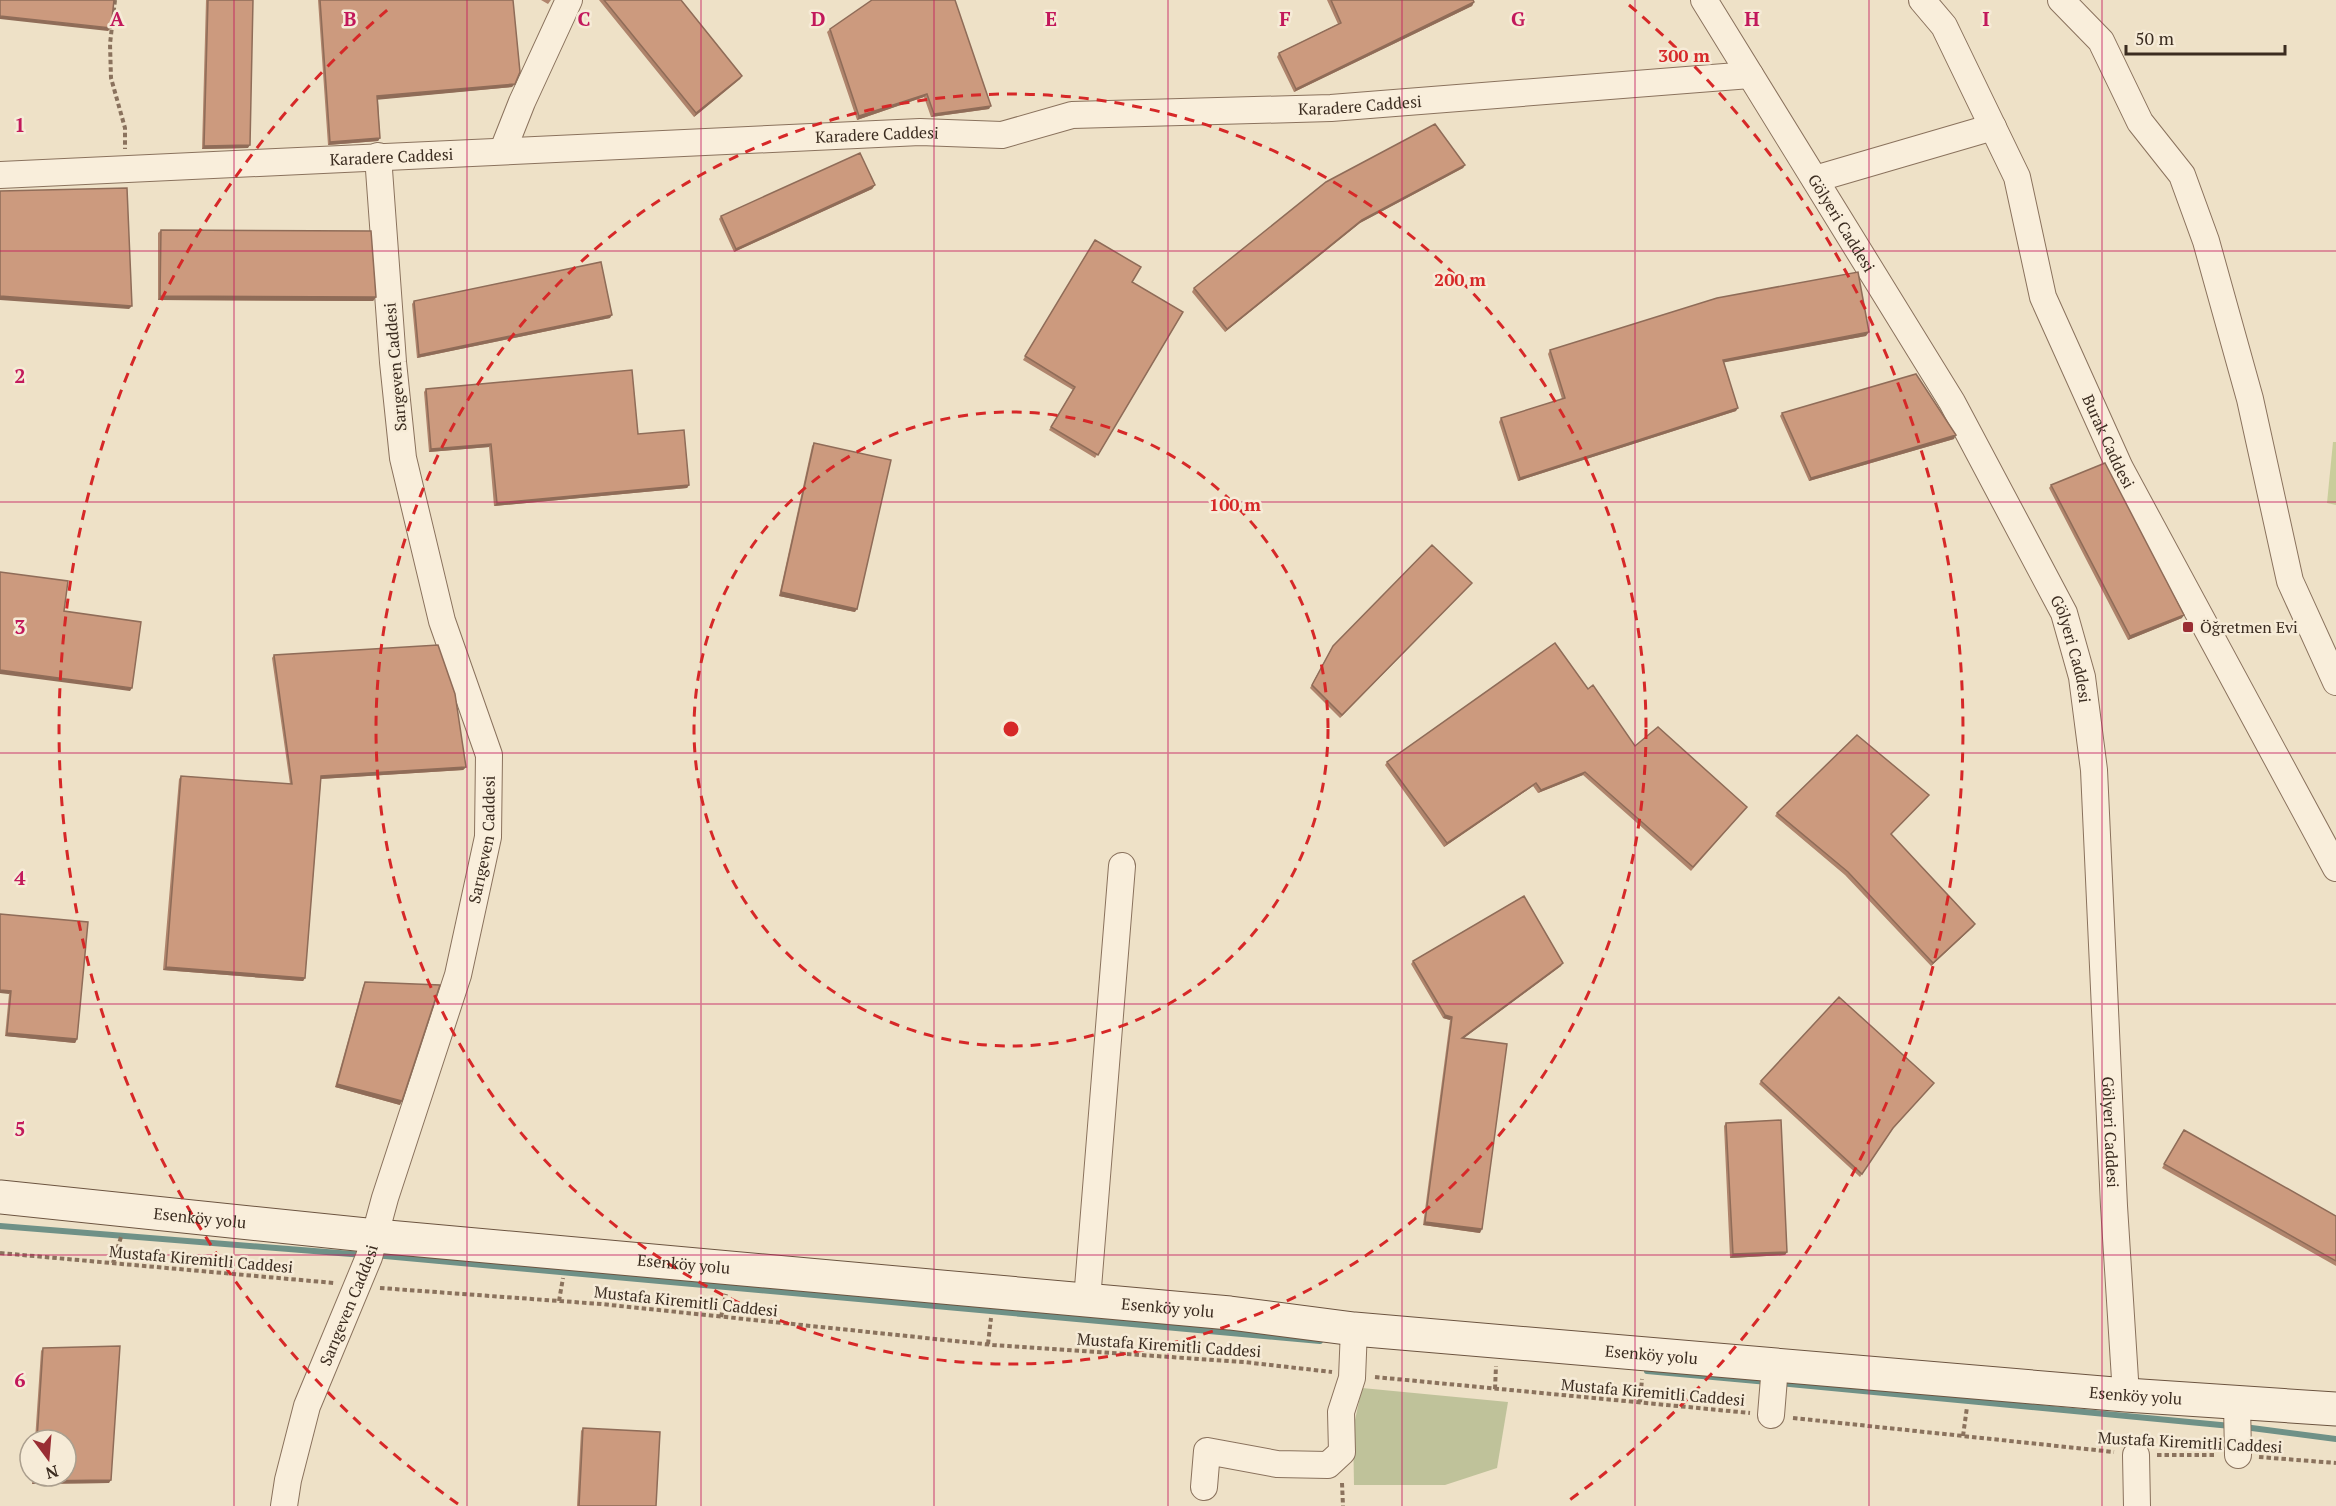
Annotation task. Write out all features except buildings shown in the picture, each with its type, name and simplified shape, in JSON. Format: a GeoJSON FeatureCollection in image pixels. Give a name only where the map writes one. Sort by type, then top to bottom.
{"type":"FeatureCollection","features":[{"type":"Feature","properties":{"kind":"street"},"geometry":{"type":"LineString","coordinates":[[503,150],[522,102],[569,0]]}},
{"type":"Feature","properties":{"kind":"street","name":"Gölyeri Caddesi"},"geometry":{"type":"LineString","coordinates":[[1704,0],[1952,402],[2064,613],[2082,677],[2094,770],[2114,1206],[2126,1395]]}},
{"type":"Feature","properties":{"kind":"street","name":"Burak Caddesi"},"geometry":{"type":"LineString","coordinates":[[1922,0],[1944,26],[2017,177],[2043,297],[2120,468],[2336,868]]}},
{"type":"Feature","properties":{"kind":"street"},"geometry":{"type":"LineString","coordinates":[[1938,0],[1944,26]]}},
{"type":"Feature","properties":{"kind":"street"},"geometry":{"type":"LineString","coordinates":[[2061,0],[2101,41],[2140,122],[2182,176],[2206,241],[2250,399],[2290,581],[2336,682]]}},
{"type":"Feature","properties":{"kind":"street","name":"Karadere Caddesi"},"geometry":{"type":"LineString","coordinates":[[0,175],[125,167],[920,132],[1002,135],[1072,115],[1331,108],[1750,75]]}},
{"type":"Feature","properties":{"kind":"street"},"geometry":{"type":"LineString","coordinates":[[1815,179],[1993,127]]}},
{"type":"Feature","properties":{"kind":"street","name":"Sarıgeven Caddesi"},"geometry":{"type":"LineString","coordinates":[[284,1506],[288,1480],[307,1406],[373,1246],[385,1198],[458,975],[488,837],[489,755],[442,621],[403,458],[393,362],[378,156]]}},
{"type":"Feature","properties":{"kind":"street"},"geometry":{"type":"LineString","coordinates":[[1088,1300],[1122,866]]}},
{"type":"Feature","properties":{"kind":"street","name":"Esenköy yolu"},"geometry":{"type":"LineString","coordinates":[[0,1197],[373,1246],[1088,1300],[1230,1313],[1353,1348],[1773,1386],[2126,1395],[2237,1428],[2336,1409]]}},
{"type":"Feature","properties":{"kind":"street"},"geometry":{"type":"LineString","coordinates":[[1204,1487],[1207,1451],[1276,1464],[1328,1465],[1342,1452],[1341,1412],[1353,1348]]}},
{"type":"Feature","properties":{"kind":"street"},"geometry":{"type":"LineString","coordinates":[[2136,1455],[2137,1506]]}},
{"type":"Feature","properties":{"kind":"path"},"geometry":{"type":"LineString","coordinates":[[115,0],[110,44],[111,78],[125,128],[125,167]]}},
{"type":"Feature","properties":{"kind":"path"},"geometry":{"type":"LineString","coordinates":[[113,1263],[118,1245]]}},
{"type":"Feature","properties":{"kind":"path","name":"Mustafa Kiremitli Caddesi"},"geometry":{"type":"LineString","coordinates":[[0,1253],[357,1286],[560,1301],[988,1344],[1244,1362],[1353,1348],[1496,1389],[1640,1402],[1773,1386],[1963,1436],[2136,1455],[2237,1428],[2336,1463]]}},
{"type":"Feature","properties":{"kind":"path"},"geometry":{"type":"LineString","coordinates":[[560,1301],[562,1282]]}},
{"type":"Feature","properties":{"kind":"path"},"geometry":{"type":"LineString","coordinates":[[720,1317],[725,1296]]}},
{"type":"Feature","properties":{"kind":"path"},"geometry":{"type":"LineString","coordinates":[[988,1344],[991,1321]]}},
{"type":"Feature","properties":{"kind":"path"},"geometry":{"type":"LineString","coordinates":[[1496,1367],[1496,1389]]}},
{"type":"Feature","properties":{"kind":"path"},"geometry":{"type":"LineString","coordinates":[[1640,1402],[1642,1380]]}},
{"type":"Feature","properties":{"kind":"path"},"geometry":{"type":"LineString","coordinates":[[1963,1436],[1966,1411]]}},
{"type":"Feature","properties":{"kind":"green space"},"geometry":{"type":"Polygon","coordinates":[[[2333,442],[2336,442],[2336,505],[2327,503],[2333,442]]]}},
{"type":"Feature","properties":{"kind":"green space"},"geometry":{"type":"Polygon","coordinates":[[[1362,1388],[1508,1402],[1497,1468],[1445,1485],[1354,1485],[1353,1429],[1362,1388]]]}},
{"type":"Feature","properties":{"kind":"waterway"},"geometry":{"type":"LineString","coordinates":[[0,1226],[364,1255]]}},
{"type":"Feature","properties":{"kind":"waterway"},"geometry":{"type":"LineString","coordinates":[[374,1255],[1320,1341]]}},
{"type":"Feature","properties":{"kind":"waterway"},"geometry":{"type":"LineString","coordinates":[[1647,1371],[1768,1382]]}},
{"type":"Feature","properties":{"kind":"waterway"},"geometry":{"type":"LineString","coordinates":[[1779,1383],[2231,1426]]}},
{"type":"Feature","properties":{"kind":"waterway"},"geometry":{"type":"LineString","coordinates":[[2244,1427],[2336,1439]]}},
{"type":"Feature","properties":{"kind":"place","name":"Öğretmen Evi"},"geometry":{"type":"Point","coordinates":[2188,627]}}]}
